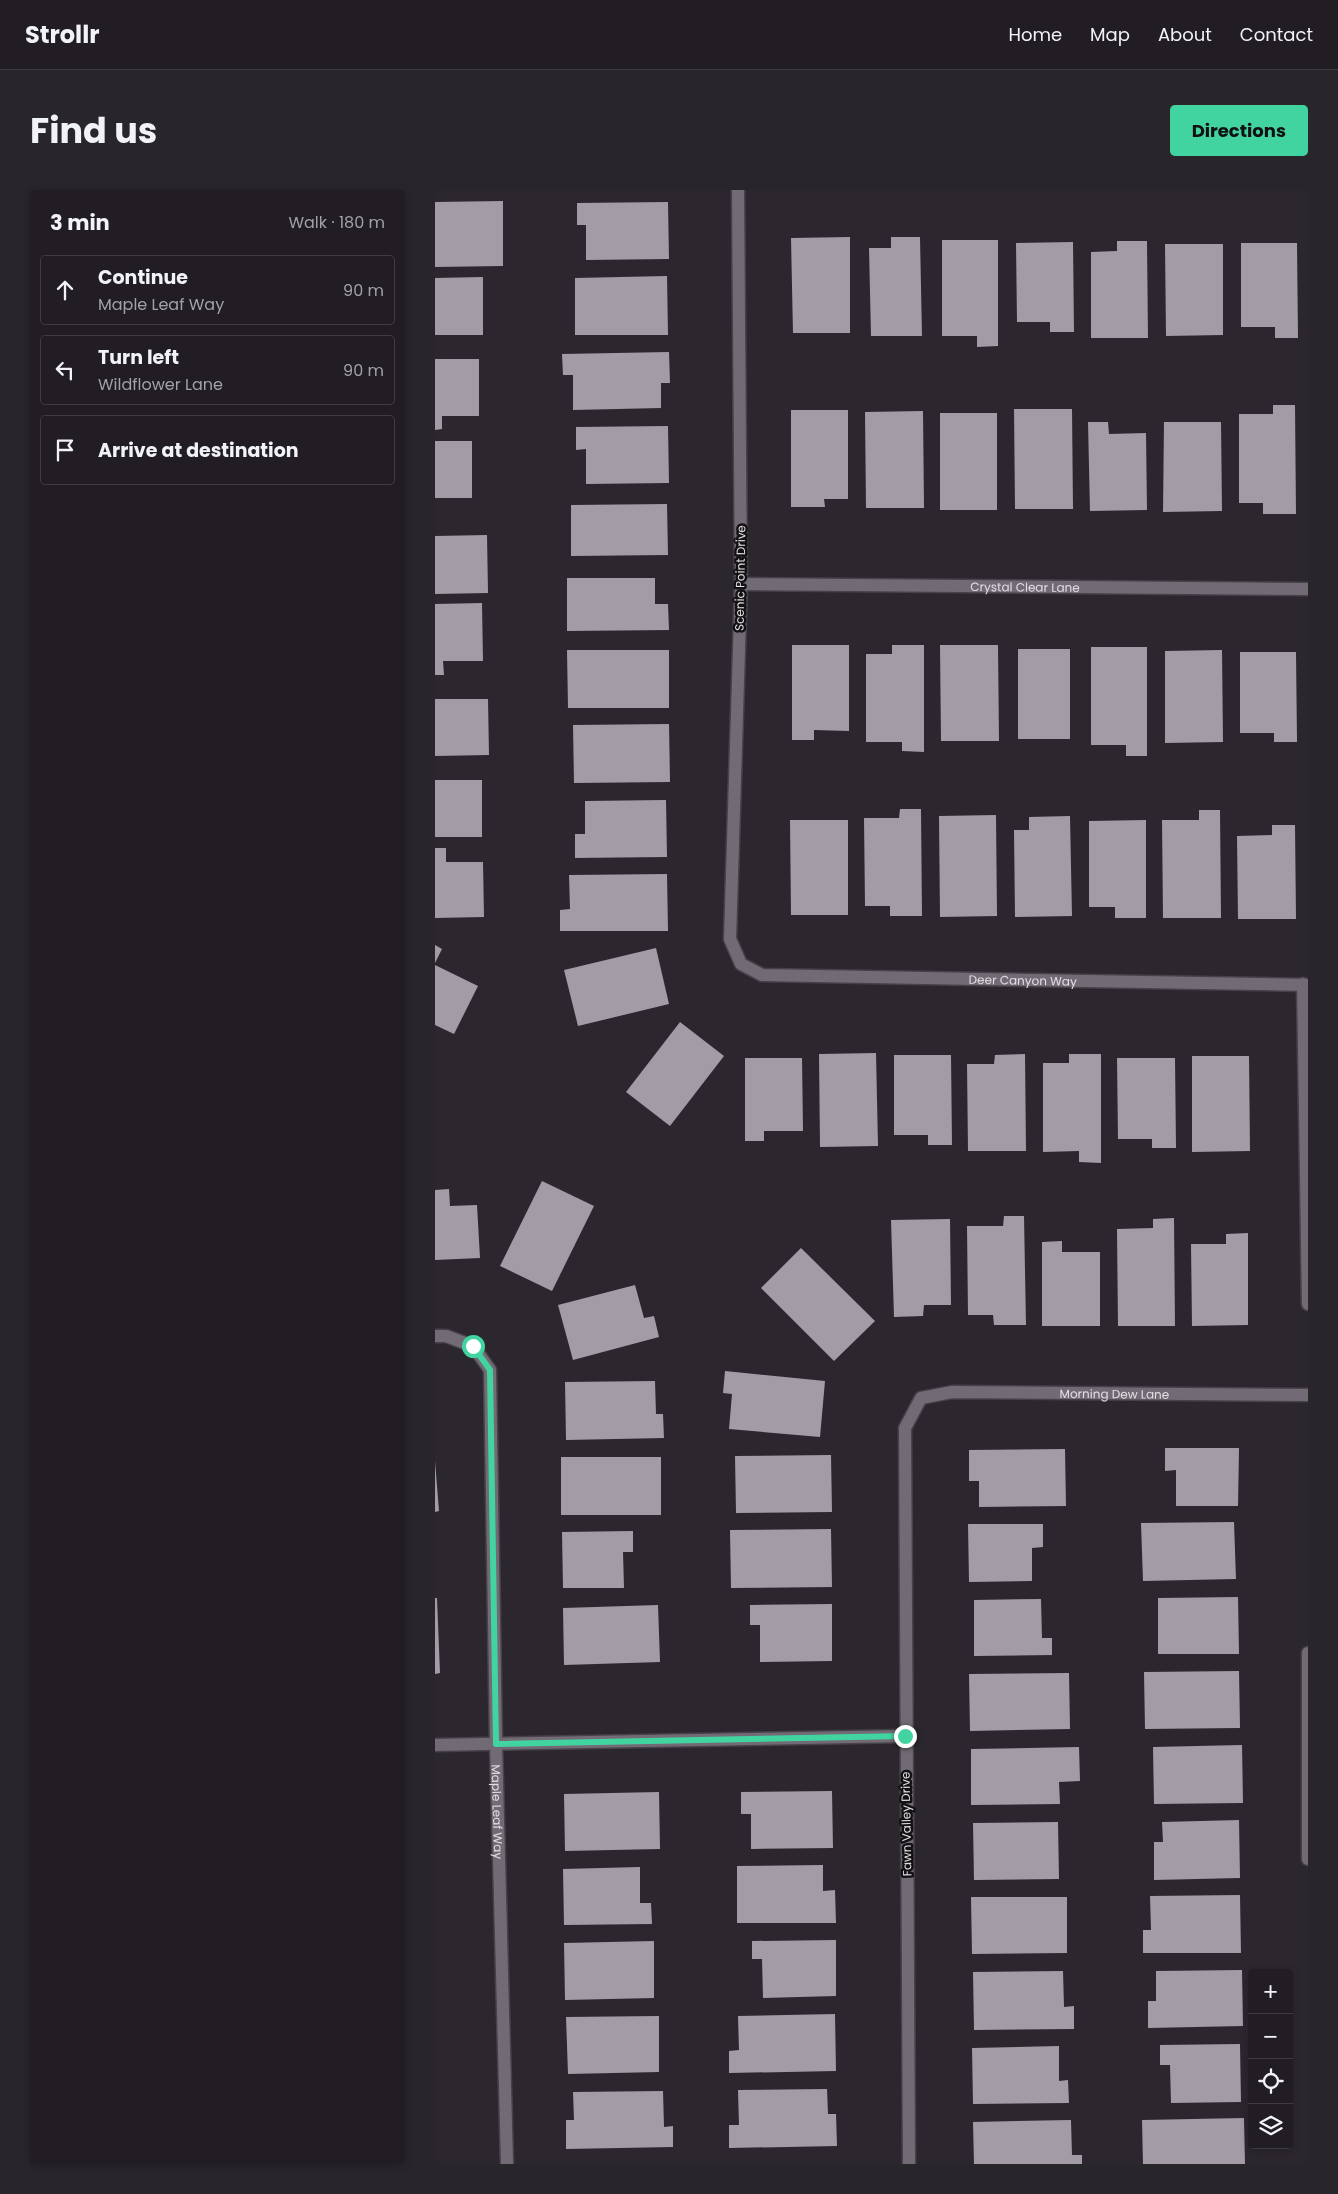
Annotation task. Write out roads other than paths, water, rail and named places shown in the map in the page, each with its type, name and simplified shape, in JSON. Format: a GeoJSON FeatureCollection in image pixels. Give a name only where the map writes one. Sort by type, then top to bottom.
{"type":"FeatureCollection","features":[{"type":"Feature","properties":{"kind":"street","name":"Scenic Point Drive"},"geometry":{"type":"LineString","coordinates":[[738,190],[741,584],[730,939],[741,964]]}},
{"type":"Feature","properties":{"kind":"street","name":"Crystal Clear Lane"},"geometry":{"type":"LineString","coordinates":[[741,584],[1308,589]]}},
{"type":"Feature","properties":{"kind":"street","name":"Deer Canyon Way"},"geometry":{"type":"LineString","coordinates":[[741,964],[762,975],[1305,985]]}},
{"type":"Feature","properties":{"kind":"street"},"geometry":{"type":"LineString","coordinates":[[1305,985],[1308,1304]]}},
{"type":"Feature","properties":{"kind":"street","name":"Maple Leaf Way"},"geometry":{"type":"LineString","coordinates":[[435,1336],[446,1336],[473,1346],[490,1370],[496,1744],[507,2164]]}},
{"type":"Feature","properties":{"kind":"street","name":"Morning Dew Lane"},"geometry":{"type":"LineString","coordinates":[[921,1398],[952,1392],[1308,1395]]}},
{"type":"Feature","properties":{"kind":"street","name":"Fawn Valley Drive"},"geometry":{"type":"LineString","coordinates":[[909,2164],[905,1736],[905,1428],[921,1398]]}},
{"type":"Feature","properties":{"kind":"street"},"geometry":{"type":"LineString","coordinates":[[1308,1653],[1308,1859]]}},
{"type":"Feature","properties":{"kind":"street"},"geometry":{"type":"LineString","coordinates":[[435,1745],[905,1736]]}}]}
